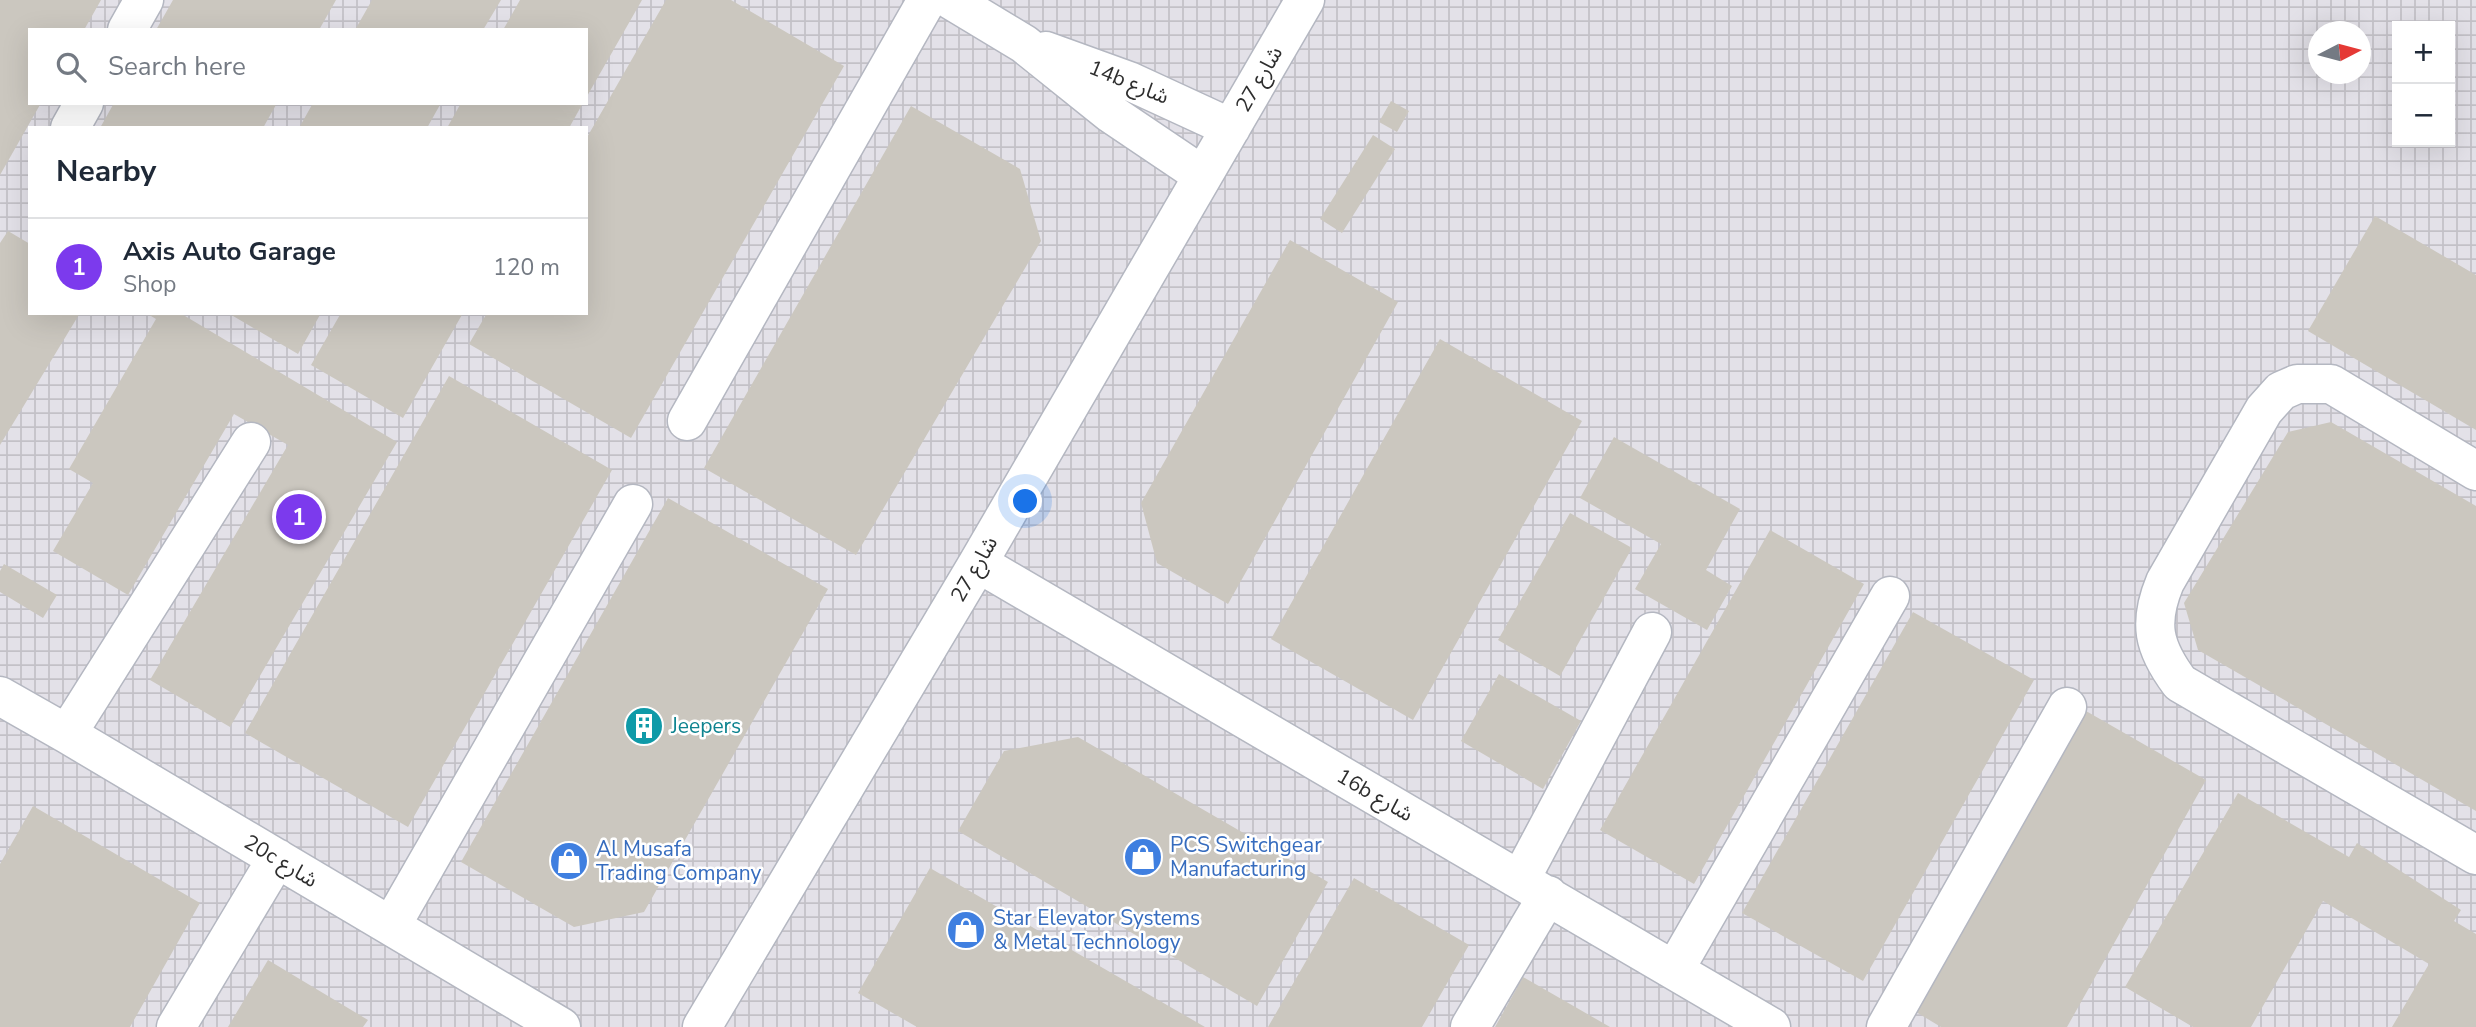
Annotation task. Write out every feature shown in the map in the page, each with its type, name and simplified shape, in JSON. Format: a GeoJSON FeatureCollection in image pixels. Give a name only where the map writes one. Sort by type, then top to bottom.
{"type":"FeatureCollection","features":[{"type":"Feature","properties":{"kind":"street"},"geometry":{"type":"LineString","coordinates":[[128,28],[144,0]]}},
{"type":"Feature","properties":{"kind":"street"},"geometry":{"type":"LineString","coordinates":[[687,421],[927,0]]}},
{"type":"Feature","properties":{"kind":"street","name":"14b شارع"},"geometry":{"type":"LineString","coordinates":[[951,0],[1024,44],[1110,113],[1202,176]]}},
{"type":"Feature","properties":{"kind":"street","name":"شارع 27"},"geometry":{"type":"LineString","coordinates":[[702,1027],[978,563],[1305,0]]}},
{"type":"Feature","properties":{"kind":"street","name":"14b شارع"},"geometry":{"type":"LineString","coordinates":[[1024,44],[1129,81],[1231,128]]}},
{"type":"Feature","properties":{"kind":"street"},"geometry":{"type":"LineString","coordinates":[[71,126],[83,105]]}},
{"type":"Feature","properties":{"kind":"street"},"geometry":{"type":"LineString","coordinates":[[2476,471],[2331,384],[2297,384],[2281,391],[2264,410],[2165,582],[2156,605],[2154,627],[2165,663],[2180,683],[2476,855]]}},
{"type":"Feature","properties":{"kind":"street"},"geometry":{"type":"LineString","coordinates":[[67,734],[251,442]]}},
{"type":"Feature","properties":{"kind":"street"},"geometry":{"type":"LineString","coordinates":[[391,926],[633,504]]}},
{"type":"Feature","properties":{"kind":"street","name":"16b شارع"},"geometry":{"type":"LineString","coordinates":[[978,563],[1771,1027]]}},
{"type":"Feature","properties":{"kind":"street"},"geometry":{"type":"LineString","coordinates":[[1675,969],[1890,596]]}},
{"type":"Feature","properties":{"kind":"street"},"geometry":{"type":"LineString","coordinates":[[1470,1027],[1653,632]]}},
{"type":"Feature","properties":{"kind":"street","name":"20c شارع"},"geometry":{"type":"LineString","coordinates":[[0,696],[561,1027]]}},
{"type":"Feature","properties":{"kind":"street"},"geometry":{"type":"LineString","coordinates":[[1885,1027],[2067,707]]}},
{"type":"Feature","properties":{"kind":"street"},"geometry":{"type":"LineString","coordinates":[[176,1027],[277,858]]}},
{"type":"Feature","properties":{"kind":"shaded area"},"geometry":{"type":"Polygon","coordinates":[[[0,0],[2476,0],[2476,1027],[0,1027],[0,0]]]}},
{"type":"Feature","properties":{"kind":"building"},"geometry":{"type":"Polygon","coordinates":[[[0,0],[101,0],[85,28],[28,28],[28,105],[40,105],[0,175],[0,0]]]}},
{"type":"Feature","properties":{"kind":"building"},"geometry":{"type":"Polygon","coordinates":[[[173,0],[336,0],[320,28],[157,28],[173,0]]]}},
{"type":"Feature","properties":{"kind":"building"},"geometry":{"type":"Polygon","coordinates":[[[372,0],[501,0],[484,28],[356,28],[372,0]]]}},
{"type":"Feature","properties":{"kind":"building"},"geometry":{"type":"Polygon","coordinates":[[[520,0],[642,0],[588,94],[588,28],[504,28],[520,0]]]}},
{"type":"Feature","properties":{"kind":"building"},"geometry":{"type":"Polygon","coordinates":[[[666,0],[731,0],[844,66],[631,438],[469,344],[486,315],[588,315],[588,136],[666,0]]]}},
{"type":"Feature","properties":{"kind":"building"},"geometry":{"type":"Polygon","coordinates":[[[1391,101],[1409,111],[1397,132],[1379,122],[1391,101]]]}},
{"type":"Feature","properties":{"kind":"building"},"geometry":{"type":"Polygon","coordinates":[[[113,105],[276,105],[264,126],[101,126],[113,105]]]}},
{"type":"Feature","properties":{"kind":"building"},"geometry":{"type":"Polygon","coordinates":[[[312,105],[440,105],[428,126],[300,126],[312,105]]]}},
{"type":"Feature","properties":{"kind":"building"},"geometry":{"type":"Polygon","coordinates":[[[460,105],[582,105],[570,126],[448,126],[460,105]]]}},
{"type":"Feature","properties":{"kind":"building"},"geometry":{"type":"Polygon","coordinates":[[[911,106],[1020,169],[1041,241],[856,555],[704,468],[911,106]]]}},
{"type":"Feature","properties":{"kind":"building"},"geometry":{"type":"Polygon","coordinates":[[[1373,135],[1395,149],[1342,233],[1320,219],[1373,135]]]}},
{"type":"Feature","properties":{"kind":"building"},"geometry":{"type":"Polygon","coordinates":[[[2375,216],[2476,275],[2476,430],[2308,331],[2375,216]]]}},
{"type":"Feature","properties":{"kind":"building"},"geometry":{"type":"Polygon","coordinates":[[[8,231],[28,243],[28,315],[79,315],[0,445],[0,243],[8,231]]]}},
{"type":"Feature","properties":{"kind":"building"},"geometry":{"type":"Polygon","coordinates":[[[1290,240],[1398,302],[1228,604],[1157,563],[1141,503],[1290,240]]]}},
{"type":"Feature","properties":{"kind":"building"},"geometry":{"type":"Polygon","coordinates":[[[149,315],[183,315],[397,442],[230,727],[150,680],[288,445],[234,414],[128,595],[53,551],[93,483],[69,469],[156,319],[149,315]]]}},
{"type":"Feature","properties":{"kind":"building"},"geometry":{"type":"Polygon","coordinates":[[[231,315],[320,315],[298,354],[231,315]]]}},
{"type":"Feature","properties":{"kind":"building"},"geometry":{"type":"Polygon","coordinates":[[[340,315],[462,315],[403,418],[311,365],[340,315]]]}},
{"type":"Feature","properties":{"kind":"building"},"geometry":{"type":"Polygon","coordinates":[[[1440,339],[1582,421],[1413,720],[1271,639],[1440,339]]]}},
{"type":"Feature","properties":{"kind":"building"},"geometry":{"type":"Polygon","coordinates":[[[449,376],[612,470],[408,827],[245,733],[449,376]]]}},
{"type":"Feature","properties":{"kind":"building"},"geometry":{"type":"Polygon","coordinates":[[[2331,422],[2476,506],[2476,811],[2198,650],[2184,603],[2288,432],[2331,422]]]}},
{"type":"Feature","properties":{"kind":"building"},"geometry":{"type":"Polygon","coordinates":[[[1614,437],[1740,509],[1706,570],[1732,586],[1707,630],[1635,589],[1661,544],[1580,498],[1614,437]]]}},
{"type":"Feature","properties":{"kind":"building","name":"Jeepers"},"geometry":{"type":"Polygon","coordinates":[[[668,498],[828,589],[644,912],[574,927],[461,862],[668,498]]]}},
{"type":"Feature","properties":{"kind":"building"},"geometry":{"type":"Polygon","coordinates":[[[1570,513],[1632,548],[1560,676],[1498,640],[1570,513]]]}},
{"type":"Feature","properties":{"kind":"building"},"geometry":{"type":"Polygon","coordinates":[[[1770,530],[1864,584],[1694,884],[1600,830],[1770,530]]]}},
{"type":"Feature","properties":{"kind":"building"},"geometry":{"type":"Polygon","coordinates":[[[4,564],[57,595],[43,618],[0,592],[0,571],[4,564]]]}},
{"type":"Feature","properties":{"kind":"building"},"geometry":{"type":"Polygon","coordinates":[[[1913,612],[2034,680],[1863,981],[1742,913],[1913,612]]]}},
{"type":"Feature","properties":{"kind":"building"},"geometry":{"type":"Polygon","coordinates":[[[1499,674],[1581,721],[1543,789],[1461,741],[1499,674]]]}},
{"type":"Feature","properties":{"kind":"building"},"geometry":{"type":"Polygon","coordinates":[[[2086,711],[2206,780],[2067,1027],[1941,1027],[1916,1012],[2086,711]]]}},
{"type":"Feature","properties":{"kind":"building","name":"PCS Switchgear Manufacturing"},"geometry":{"type":"Polygon","coordinates":[[[1078,737],[1328,882],[1257,1006],[958,831],[1004,751],[1078,737]]]}},
{"type":"Feature","properties":{"kind":"building"},"geometry":{"type":"Polygon","coordinates":[[[2238,793],[2349,857],[2357,843],[2461,910],[2454,921],[2476,934],[2476,1027],[2392,1027],[2429,964],[2323,901],[2251,1027],[2193,1027],[2125,987],[2238,793]]]}},
{"type":"Feature","properties":{"kind":"building"},"geometry":{"type":"Polygon","coordinates":[[[33,806],[200,903],[130,1027],[0,1027],[0,864],[33,806]]]}},
{"type":"Feature","properties":{"kind":"building","name":"Star Elevator Systems & Metal Technology"},"geometry":{"type":"Polygon","coordinates":[[[930,868],[1205,1027],[917,1027],[858,993],[930,868]]]}},
{"type":"Feature","properties":{"kind":"building"},"geometry":{"type":"Polygon","coordinates":[[[1354,878],[1469,945],[1422,1027],[1268,1027],[1354,878]]]}},
{"type":"Feature","properties":{"kind":"building"},"geometry":{"type":"Polygon","coordinates":[[[268,960],[368,1020],[363,1027],[228,1027],[268,960]]]}},
{"type":"Feature","properties":{"kind":"building"},"geometry":{"type":"Polygon","coordinates":[[[1523,977],[1610,1027],[1495,1027],[1523,977]]]}},
{"type":"Feature","properties":{"kind":"place","name":"Axis Auto Garage"},"geometry":{"type":"Point","coordinates":[299,517]}},
{"type":"Feature","properties":{"kind":"place","name":"Jeepers"},"geometry":{"type":"Point","coordinates":[644,726]}},
{"type":"Feature","properties":{"kind":"place","name":"PCS Switchgear Manufacturing"},"geometry":{"type":"Point","coordinates":[1143,857]}},
{"type":"Feature","properties":{"kind":"place","name":"Al Musafa Trading Company"},"geometry":{"type":"Point","coordinates":[569,861]}},
{"type":"Feature","properties":{"kind":"place","name":"Star Elevator Systems & Metal Technology"},"geometry":{"type":"Point","coordinates":[966,930]}}]}
